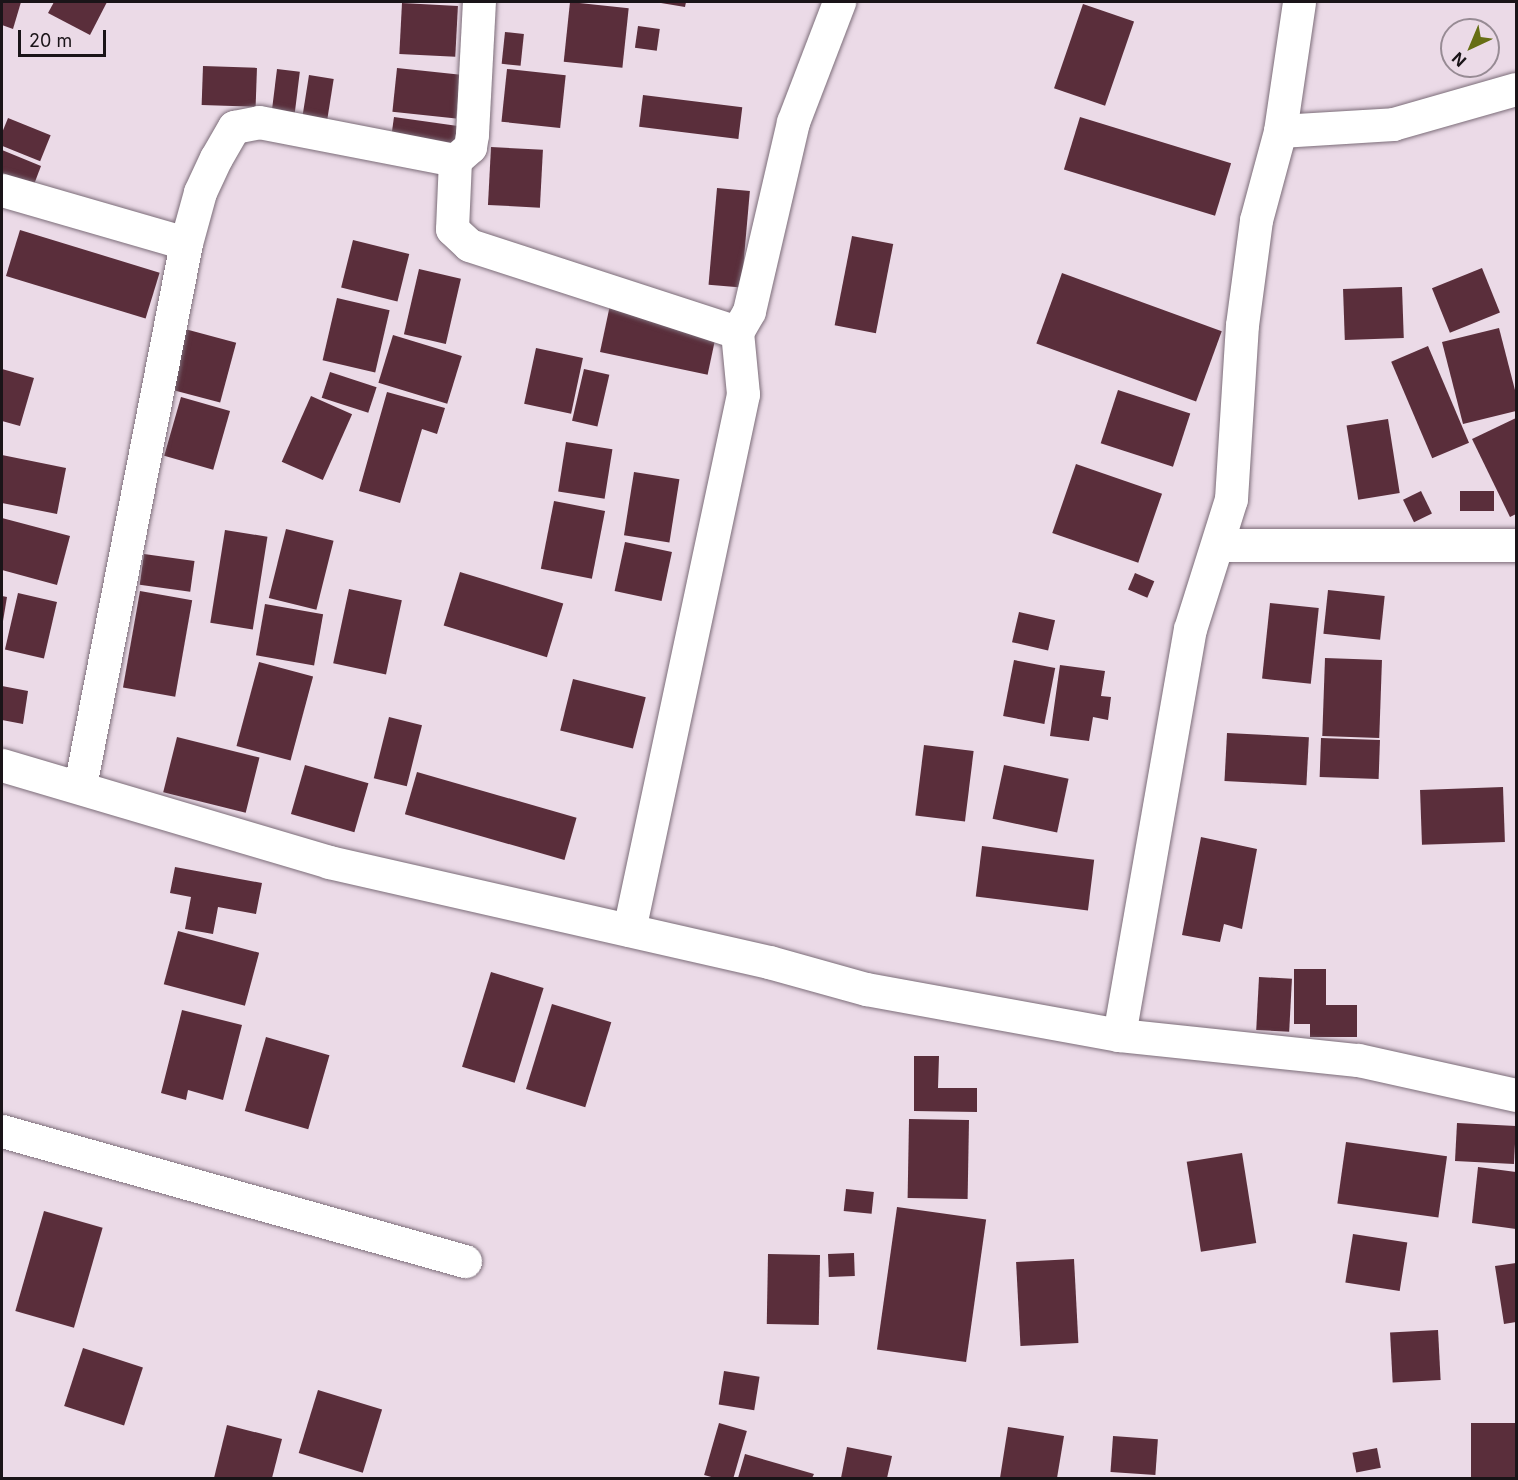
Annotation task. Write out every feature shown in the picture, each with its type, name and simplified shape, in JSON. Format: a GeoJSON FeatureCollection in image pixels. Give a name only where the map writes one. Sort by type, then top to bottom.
{"type":"FeatureCollection","features":[{"type":"Feature","properties":{"kind":"street"},"geometry":{"type":"LineString","coordinates":[[479,2],[472,134],[470,147],[455,160],[452,229],[469,245],[737,332]]}},
{"type":"Feature","properties":{"kind":"street"},"geometry":{"type":"LineString","coordinates":[[629,930],[743,394],[737,332],[749,311],[793,122],[839,2]]}},
{"type":"Feature","properties":{"kind":"street"},"geometry":{"type":"LineString","coordinates":[[1119,1035],[1190,629],[1219,545],[1231,499],[1241,337],[1256,220],[1280,131],[1299,2]]}},
{"type":"Feature","properties":{"kind":"street"},"geometry":{"type":"LineString","coordinates":[[1280,131],[1393,124],[1516,89]]}},
{"type":"Feature","properties":{"kind":"street"},"geometry":{"type":"LineString","coordinates":[[80,786],[186,243],[200,192],[234,127],[259,122],[455,160]]}},
{"type":"Feature","properties":{"kind":"street"},"geometry":{"type":"LineString","coordinates":[[2,190],[186,243]]}},
{"type":"Feature","properties":{"kind":"street"},"geometry":{"type":"LineString","coordinates":[[1219,545],[1516,545]]}},
{"type":"Feature","properties":{"kind":"street"},"geometry":{"type":"LineString","coordinates":[[2,765],[80,786],[329,862],[629,930],[866,988],[1119,1035],[1358,1060],[1516,1095]]}},
{"type":"Feature","properties":{"kind":"street"},"geometry":{"type":"LineString","coordinates":[[2,1131],[465,1262]]}},
{"type":"Feature","properties":{"kind":"building"},"geometry":{"type":"Polygon","coordinates":[[[2,2],[21,2],[13,29],[2,25],[2,2]]]}},
{"type":"Feature","properties":{"kind":"building"},"geometry":{"type":"Polygon","coordinates":[[[54,2],[107,2],[90,35],[48,13],[54,2]]]}},
{"type":"Feature","properties":{"kind":"building"},"geometry":{"type":"Polygon","coordinates":[[[570,2],[629,8],[622,68],[564,62],[570,2]]]}},
{"type":"Feature","properties":{"kind":"building"},"geometry":{"type":"Polygon","coordinates":[[[655,2],[686,2],[685,7],[655,2]]]}},
{"type":"Feature","properties":{"kind":"building"},"geometry":{"type":"Polygon","coordinates":[[[402,3],[458,6],[455,57],[399,54],[402,3]]]}},
{"type":"Feature","properties":{"kind":"building"},"geometry":{"type":"Polygon","coordinates":[[[1083,4],[1134,22],[1105,106],[1054,88],[1083,4]]]}},
{"type":"Feature","properties":{"kind":"building"},"geometry":{"type":"Polygon","coordinates":[[[638,26],[660,29],[657,51],[635,48],[638,26]]]}},
{"type":"Feature","properties":{"kind":"building"},"geometry":{"type":"Polygon","coordinates":[[[505,32],[524,34],[521,66],[502,64],[505,32]]]}},
{"type":"Feature","properties":{"kind":"building"},"geometry":{"type":"Polygon","coordinates":[[[203,66],[257,68],[256,107],[202,105],[203,66]]]}},
{"type":"Feature","properties":{"kind":"building"},"geometry":{"type":"Polygon","coordinates":[[[397,68],[461,75],[456,118],[392,112],[397,68]]]}},
{"type":"Feature","properties":{"kind":"building"},"geometry":{"type":"Polygon","coordinates":[[[277,69],[300,72],[294,122],[271,120],[277,69]]]}},
{"type":"Feature","properties":{"kind":"building"},"geometry":{"type":"Polygon","coordinates":[[[507,69],[566,75],[560,128],[501,122],[507,69]]]}},
{"type":"Feature","properties":{"kind":"building"},"geometry":{"type":"Polygon","coordinates":[[[309,75],[334,79],[327,121],[302,117],[309,75]]]}},
{"type":"Feature","properties":{"kind":"building"},"geometry":{"type":"Polygon","coordinates":[[[643,95],[742,107],[738,139],[639,127],[643,95]]]}},
{"type":"Feature","properties":{"kind":"building"},"geometry":{"type":"Polygon","coordinates":[[[394,117],[461,126],[458,148],[391,139],[394,117]]]}},
{"type":"Feature","properties":{"kind":"building"},"geometry":{"type":"Polygon","coordinates":[[[1080,117],[1231,163],[1215,216],[1064,170],[1080,117]]]}},
{"type":"Feature","properties":{"kind":"building"},"geometry":{"type":"Polygon","coordinates":[[[8,118],[51,135],[40,161],[2,146],[2,133],[8,118]]]}},
{"type":"Feature","properties":{"kind":"building"},"geometry":{"type":"Polygon","coordinates":[[[491,147],[543,150],[540,208],[488,205],[491,147]]]}},
{"type":"Feature","properties":{"kind":"building"},"geometry":{"type":"Polygon","coordinates":[[[2,150],[41,166],[33,187],[2,175],[2,150]]]}},
{"type":"Feature","properties":{"kind":"building"},"geometry":{"type":"Polygon","coordinates":[[[717,188],[750,191],[741,288],[709,285],[717,188]]]}},
{"type":"Feature","properties":{"kind":"building"},"geometry":{"type":"Polygon","coordinates":[[[20,230],[160,273],[146,319],[6,276],[20,230]]]}},
{"type":"Feature","properties":{"kind":"building"},"geometry":{"type":"Polygon","coordinates":[[[852,236],[893,244],[876,333],[835,325],[852,236]]]}},
{"type":"Feature","properties":{"kind":"building"},"geometry":{"type":"Polygon","coordinates":[[[353,240],[409,254],[397,302],[341,288],[353,240]]]}},
{"type":"Feature","properties":{"kind":"building"},"geometry":{"type":"Polygon","coordinates":[[[1482,268],[1500,313],[1450,333],[1432,288],[1482,268]]]}},
{"type":"Feature","properties":{"kind":"building"},"geometry":{"type":"Polygon","coordinates":[[[419,269],[461,279],[446,344],[404,334],[419,269]]]}},
{"type":"Feature","properties":{"kind":"building"},"geometry":{"type":"Polygon","coordinates":[[[1062,273],[1222,331],[1196,402],[1036,343],[1062,273]]]}},
{"type":"Feature","properties":{"kind":"building"},"geometry":{"type":"Polygon","coordinates":[[[1402,287],[1404,338],[1345,340],[1343,289],[1402,287]]]}},
{"type":"Feature","properties":{"kind":"building"},"geometry":{"type":"Polygon","coordinates":[[[337,298],[390,310],[375,373],[323,360],[337,298]]]}},
{"type":"Feature","properties":{"kind":"building"},"geometry":{"type":"Polygon","coordinates":[[[610,305],[718,328],[708,375],[600,352],[610,305]]]}},
{"type":"Feature","properties":{"kind":"building"},"geometry":{"type":"Polygon","coordinates":[[[1499,328],[1516,394],[1516,411],[1463,424],[1442,342],[1499,328]]]}},
{"type":"Feature","properties":{"kind":"building"},"geometry":{"type":"Polygon","coordinates":[[[185,329],[236,343],[220,403],[169,389],[185,329]]]}},
{"type":"Feature","properties":{"kind":"building"},"geometry":{"type":"Polygon","coordinates":[[[393,335],[462,356],[447,404],[378,383],[393,335]]]}},
{"type":"Feature","properties":{"kind":"building"},"geometry":{"type":"Polygon","coordinates":[[[1428,346],[1469,443],[1432,458],[1391,362],[1428,346]]]}},
{"type":"Feature","properties":{"kind":"building"},"geometry":{"type":"Polygon","coordinates":[[[536,348],[583,358],[571,414],[524,404],[536,348]]]}},
{"type":"Feature","properties":{"kind":"building"},"geometry":{"type":"Polygon","coordinates":[[[2,369],[34,378],[20,426],[2,421],[2,369]]]}},
{"type":"Feature","properties":{"kind":"building"},"geometry":{"type":"Polygon","coordinates":[[[584,369],[609,375],[597,426],[572,421],[584,369]]]}},
{"type":"Feature","properties":{"kind":"building"},"geometry":{"type":"Polygon","coordinates":[[[330,372],[377,387],[368,413],[322,398],[330,372]]]}},
{"type":"Feature","properties":{"kind":"building"},"geometry":{"type":"Polygon","coordinates":[[[1118,390],[1190,413],[1173,467],[1101,443],[1118,390]]]}},
{"type":"Feature","properties":{"kind":"building"},"geometry":{"type":"Polygon","coordinates":[[[387,392],[445,408],[437,434],[422,429],[400,503],[359,491],[387,392]]]}},
{"type":"Feature","properties":{"kind":"building"},"geometry":{"type":"Polygon","coordinates":[[[311,396],[352,414],[323,480],[282,462],[311,396]]]}},
{"type":"Feature","properties":{"kind":"building"},"geometry":{"type":"Polygon","coordinates":[[[181,397],[230,411],[213,470],[164,456],[181,397]]]}},
{"type":"Feature","properties":{"kind":"building"},"geometry":{"type":"Polygon","coordinates":[[[1516,418],[1516,514],[1510,517],[1472,439],[1516,418]]]}},
{"type":"Feature","properties":{"kind":"building"},"geometry":{"type":"Polygon","coordinates":[[[1388,419],[1400,493],[1358,500],[1347,426],[1388,419]]]}},
{"type":"Feature","properties":{"kind":"building"},"geometry":{"type":"Polygon","coordinates":[[[566,442],[612,449],[605,499],[558,491],[566,442]]]}},
{"type":"Feature","properties":{"kind":"building"},"geometry":{"type":"Polygon","coordinates":[[[2,455],[66,468],[57,514],[2,503],[2,455]]]}},
{"type":"Feature","properties":{"kind":"building"},"geometry":{"type":"Polygon","coordinates":[[[1076,464],[1162,494],[1138,563],[1052,533],[1076,464]]]}},
{"type":"Feature","properties":{"kind":"building"},"geometry":{"type":"Polygon","coordinates":[[[634,472],[679,479],[669,542],[624,535],[634,472]]]}},
{"type":"Feature","properties":{"kind":"building"},"geometry":{"type":"Polygon","coordinates":[[[1421,491],[1432,513],[1414,522],[1403,500],[1421,491]]]}},
{"type":"Feature","properties":{"kind":"building"},"geometry":{"type":"Polygon","coordinates":[[[1460,491],[1494,491],[1494,511],[1460,511],[1460,491]]]}},
{"type":"Feature","properties":{"kind":"building"},"geometry":{"type":"Polygon","coordinates":[[[554,501],[605,511],[592,579],[541,569],[554,501]]]}},
{"type":"Feature","properties":{"kind":"building"},"geometry":{"type":"Polygon","coordinates":[[[2,518],[70,536],[57,585],[2,570],[2,518]]]}},
{"type":"Feature","properties":{"kind":"building"},"geometry":{"type":"Polygon","coordinates":[[[286,529],[334,541],[316,610],[269,598],[286,529]]]}},
{"type":"Feature","properties":{"kind":"building"},"geometry":{"type":"Polygon","coordinates":[[[225,530],[267,537],[253,630],[210,623],[225,530]]]}},
{"type":"Feature","properties":{"kind":"building"},"geometry":{"type":"Polygon","coordinates":[[[625,542],[672,552],[662,601],[615,591],[625,542]]]}},
{"type":"Feature","properties":{"kind":"building"},"geometry":{"type":"Polygon","coordinates":[[[144,554],[195,561],[190,592],[140,585],[144,554]]]}},
{"type":"Feature","properties":{"kind":"building"},"geometry":{"type":"Polygon","coordinates":[[[460,572],[563,604],[547,657],[444,626],[460,572]]]}},
{"type":"Feature","properties":{"kind":"building"},"geometry":{"type":"Polygon","coordinates":[[[1135,573],[1154,581],[1147,598],[1128,590],[1135,573]]]}},
{"type":"Feature","properties":{"kind":"building"},"geometry":{"type":"Polygon","coordinates":[[[349,589],[402,600],[386,675],[333,663],[349,589]]]}},
{"type":"Feature","properties":{"kind":"building"},"geometry":{"type":"Polygon","coordinates":[[[1328,590],[1385,596],[1380,640],[1323,634],[1328,590]]]}},
{"type":"Feature","properties":{"kind":"building"},"geometry":{"type":"Polygon","coordinates":[[[140,591],[192,600],[175,697],[123,688],[140,591]]]}},
{"type":"Feature","properties":{"kind":"building"},"geometry":{"type":"Polygon","coordinates":[[[18,593],[57,602],[44,659],[5,650],[18,593]]]}},
{"type":"Feature","properties":{"kind":"building"},"geometry":{"type":"Polygon","coordinates":[[[2,596],[7,597],[3,621],[2,621],[2,596]]]}},
{"type":"Feature","properties":{"kind":"building"},"geometry":{"type":"Polygon","coordinates":[[[1270,603],[1319,608],[1311,684],[1262,679],[1270,603]]]}},
{"type":"Feature","properties":{"kind":"building"},"geometry":{"type":"Polygon","coordinates":[[[265,604],[323,614],[314,665],[256,655],[265,604]]]}},
{"type":"Feature","properties":{"kind":"building"},"geometry":{"type":"Polygon","coordinates":[[[1019,612],[1055,620],[1048,651],[1012,642],[1019,612]]]}},
{"type":"Feature","properties":{"kind":"building"},"geometry":{"type":"Polygon","coordinates":[[[1325,658],[1382,660],[1379,738],[1322,736],[1325,658]]]}},
{"type":"Feature","properties":{"kind":"building"},"geometry":{"type":"Polygon","coordinates":[[[1014,660],[1055,668],[1044,724],[1003,716],[1014,660]]]}},
{"type":"Feature","properties":{"kind":"building"},"geometry":{"type":"Polygon","coordinates":[[[259,662],[313,676],[291,761],[236,746],[259,662]]]}},
{"type":"Feature","properties":{"kind":"building"},"geometry":{"type":"Polygon","coordinates":[[[1060,665],[1105,671],[1101,696],[1111,697],[1108,720],[1093,717],[1089,741],[1050,736],[1060,665]]]}},
{"type":"Feature","properties":{"kind":"building"},"geometry":{"type":"Polygon","coordinates":[[[573,679],[646,697],[633,749],[560,730],[573,679]]]}},
{"type":"Feature","properties":{"kind":"building"},"geometry":{"type":"Polygon","coordinates":[[[2,686],[28,691],[23,724],[2,720],[2,686]]]}},
{"type":"Feature","properties":{"kind":"building"},"geometry":{"type":"Polygon","coordinates":[[[389,717],[422,725],[407,786],[374,778],[389,717]]]}},
{"type":"Feature","properties":{"kind":"building"},"geometry":{"type":"Polygon","coordinates":[[[1227,733],[1309,737],[1306,785],[1224,781],[1227,733]]]}},
{"type":"Feature","properties":{"kind":"building"},"geometry":{"type":"Polygon","coordinates":[[[177,737],[259,758],[246,813],[163,792],[177,737]]]}},
{"type":"Feature","properties":{"kind":"building"},"geometry":{"type":"Polygon","coordinates":[[[1321,738],[1380,740],[1379,779],[1320,777],[1321,738]]]}},
{"type":"Feature","properties":{"kind":"building"},"geometry":{"type":"Polygon","coordinates":[[[924,745],[974,751],[965,822],[915,815],[924,745]]]}},
{"type":"Feature","properties":{"kind":"building"},"geometry":{"type":"Polygon","coordinates":[[[305,765],[368,783],[354,832],[291,814],[305,765]]]}},
{"type":"Feature","properties":{"kind":"building"},"geometry":{"type":"Polygon","coordinates":[[[1004,765],[1069,779],[1057,833],[993,819],[1004,765]]]}},
{"type":"Feature","properties":{"kind":"building"},"geometry":{"type":"Polygon","coordinates":[[[417,772],[577,818],[564,860],[405,814],[417,772]]]}},
{"type":"Feature","properties":{"kind":"building"},"geometry":{"type":"Polygon","coordinates":[[[1503,787],[1505,842],[1422,845],[1420,790],[1503,787]]]}},
{"type":"Feature","properties":{"kind":"building"},"geometry":{"type":"Polygon","coordinates":[[[1201,837],[1257,849],[1242,929],[1224,924],[1220,942],[1182,935],[1201,837]]]}},
{"type":"Feature","properties":{"kind":"building"},"geometry":{"type":"Polygon","coordinates":[[[982,846],[1094,860],[1088,910],[976,897],[982,846]]]}},
{"type":"Feature","properties":{"kind":"building"},"geometry":{"type":"Polygon","coordinates":[[[175,867],[262,883],[256,914],[218,907],[213,934],[185,929],[191,897],[170,893],[175,867]]]}},
{"type":"Feature","properties":{"kind":"building"},"geometry":{"type":"Polygon","coordinates":[[[178,931],[259,953],[245,1006],[164,984],[178,931]]]}},
{"type":"Feature","properties":{"kind":"building"},"geometry":{"type":"Polygon","coordinates":[[[1294,969],[1326,969],[1326,1005],[1357,1005],[1357,1037],[1310,1037],[1310,1024],[1294,1024],[1294,969]]]}},
{"type":"Feature","properties":{"kind":"building"},"geometry":{"type":"Polygon","coordinates":[[[491,972],[544,988],[515,1083],[462,1067],[491,972]]]}},
{"type":"Feature","properties":{"kind":"building"},"geometry":{"type":"Polygon","coordinates":[[[1259,977],[1292,979],[1289,1032],[1256,1030],[1259,977]]]}},
{"type":"Feature","properties":{"kind":"building"},"geometry":{"type":"Polygon","coordinates":[[[552,1004],[611,1022],[585,1107],[526,1089],[552,1004]]]}},
{"type":"Feature","properties":{"kind":"building"},"geometry":{"type":"Polygon","coordinates":[[[182,1010],[242,1025],[223,1100],[188,1090],[186,1100],[161,1093],[182,1010]]]}},
{"type":"Feature","properties":{"kind":"building"},"geometry":{"type":"Polygon","coordinates":[[[266,1037],[329,1055],[308,1129],[245,1111],[266,1037]]]}},
{"type":"Feature","properties":{"kind":"building"},"geometry":{"type":"Polygon","coordinates":[[[914,1056],[939,1056],[938,1088],[977,1088],[977,1112],[914,1111],[914,1056]]]}},
{"type":"Feature","properties":{"kind":"building"},"geometry":{"type":"Polygon","coordinates":[[[909,1119],[969,1120],[968,1199],[908,1198],[909,1119]]]}},
{"type":"Feature","properties":{"kind":"building"},"geometry":{"type":"Polygon","coordinates":[[[1457,1123],[1516,1126],[1514,1164],[1455,1161],[1457,1123]]]}},
{"type":"Feature","properties":{"kind":"building"},"geometry":{"type":"Polygon","coordinates":[[[1346,1142],[1447,1156],[1438,1218],[1337,1203],[1346,1142]]]}},
{"type":"Feature","properties":{"kind":"building"},"geometry":{"type":"Polygon","coordinates":[[[1242,1153],[1256,1243],[1201,1252],[1187,1162],[1242,1153]]]}},
{"type":"Feature","properties":{"kind":"building"},"geometry":{"type":"Polygon","coordinates":[[[1478,1167],[1516,1172],[1516,1229],[1472,1223],[1478,1167]]]}},
{"type":"Feature","properties":{"kind":"building"},"geometry":{"type":"Polygon","coordinates":[[[846,1189],[874,1192],[872,1214],[844,1211],[846,1189]]]}},
{"type":"Feature","properties":{"kind":"building"},"geometry":{"type":"Polygon","coordinates":[[[897,1207],[986,1220],[966,1362],[877,1350],[897,1207]]]}},
{"type":"Feature","properties":{"kind":"building"},"geometry":{"type":"Polygon","coordinates":[[[44,1211],[103,1228],[74,1328],[15,1311],[44,1211]]]}},
{"type":"Feature","properties":{"kind":"building"},"geometry":{"type":"Polygon","coordinates":[[[1353,1234],[1407,1243],[1400,1291],[1345,1282],[1353,1234]]]}},
{"type":"Feature","properties":{"kind":"building"},"geometry":{"type":"Polygon","coordinates":[[[854,1253],[855,1276],[829,1277],[828,1254],[854,1253]]]}},
{"type":"Feature","properties":{"kind":"building"},"geometry":{"type":"Polygon","coordinates":[[[768,1254],[820,1255],[819,1325],[767,1324],[768,1254]]]}},
{"type":"Feature","properties":{"kind":"building"},"geometry":{"type":"Polygon","coordinates":[[[1074,1259],[1078,1343],[1020,1346],[1016,1262],[1074,1259]]]}},
{"type":"Feature","properties":{"kind":"building"},"geometry":{"type":"Polygon","coordinates":[[[1516,1263],[1516,1322],[1504,1324],[1495,1266],[1516,1263]]]}},
{"type":"Feature","properties":{"kind":"building"},"geometry":{"type":"Polygon","coordinates":[[[1438,1330],[1441,1380],[1393,1382],[1390,1333],[1438,1330]]]}},
{"type":"Feature","properties":{"kind":"building"},"geometry":{"type":"Polygon","coordinates":[[[83,1348],[143,1367],[124,1425],[64,1406],[83,1348]]]}},
{"type":"Feature","properties":{"kind":"building"},"geometry":{"type":"Polygon","coordinates":[[[724,1371],[760,1377],[754,1410],[719,1405],[724,1371]]]}},
{"type":"Feature","properties":{"kind":"building"},"geometry":{"type":"Polygon","coordinates":[[[318,1390],[382,1410],[363,1473],[299,1453],[318,1390]]]}},
{"type":"Feature","properties":{"kind":"building"},"geometry":{"type":"Polygon","coordinates":[[[719,1423],[747,1431],[733,1478],[715,1478],[704,1475],[719,1423]]]}},
{"type":"Feature","properties":{"kind":"building"},"geometry":{"type":"Polygon","coordinates":[[[1471,1423],[1516,1423],[1516,1478],[1471,1478],[1471,1423]]]}},
{"type":"Feature","properties":{"kind":"building"},"geometry":{"type":"Polygon","coordinates":[[[227,1425],[282,1439],[272,1478],[214,1478],[227,1425]]]}},
{"type":"Feature","properties":{"kind":"building"},"geometry":{"type":"Polygon","coordinates":[[[1008,1427],[1064,1436],[1057,1478],[1000,1478],[1008,1427]]]}},
{"type":"Feature","properties":{"kind":"building"},"geometry":{"type":"Polygon","coordinates":[[[1113,1436],[1158,1439],[1155,1475],[1110,1472],[1113,1436]]]}},
{"type":"Feature","properties":{"kind":"building"},"geometry":{"type":"Polygon","coordinates":[[[847,1447],[892,1456],[887,1478],[841,1478],[847,1447]]]}},
{"type":"Feature","properties":{"kind":"building"},"geometry":{"type":"Polygon","coordinates":[[[1377,1448],[1381,1468],[1356,1472],[1352,1453],[1377,1448]]]}},
{"type":"Feature","properties":{"kind":"building"},"geometry":{"type":"Polygon","coordinates":[[[745,1454],[814,1474],[812,1478],[738,1478],[745,1454]]]}}]}
